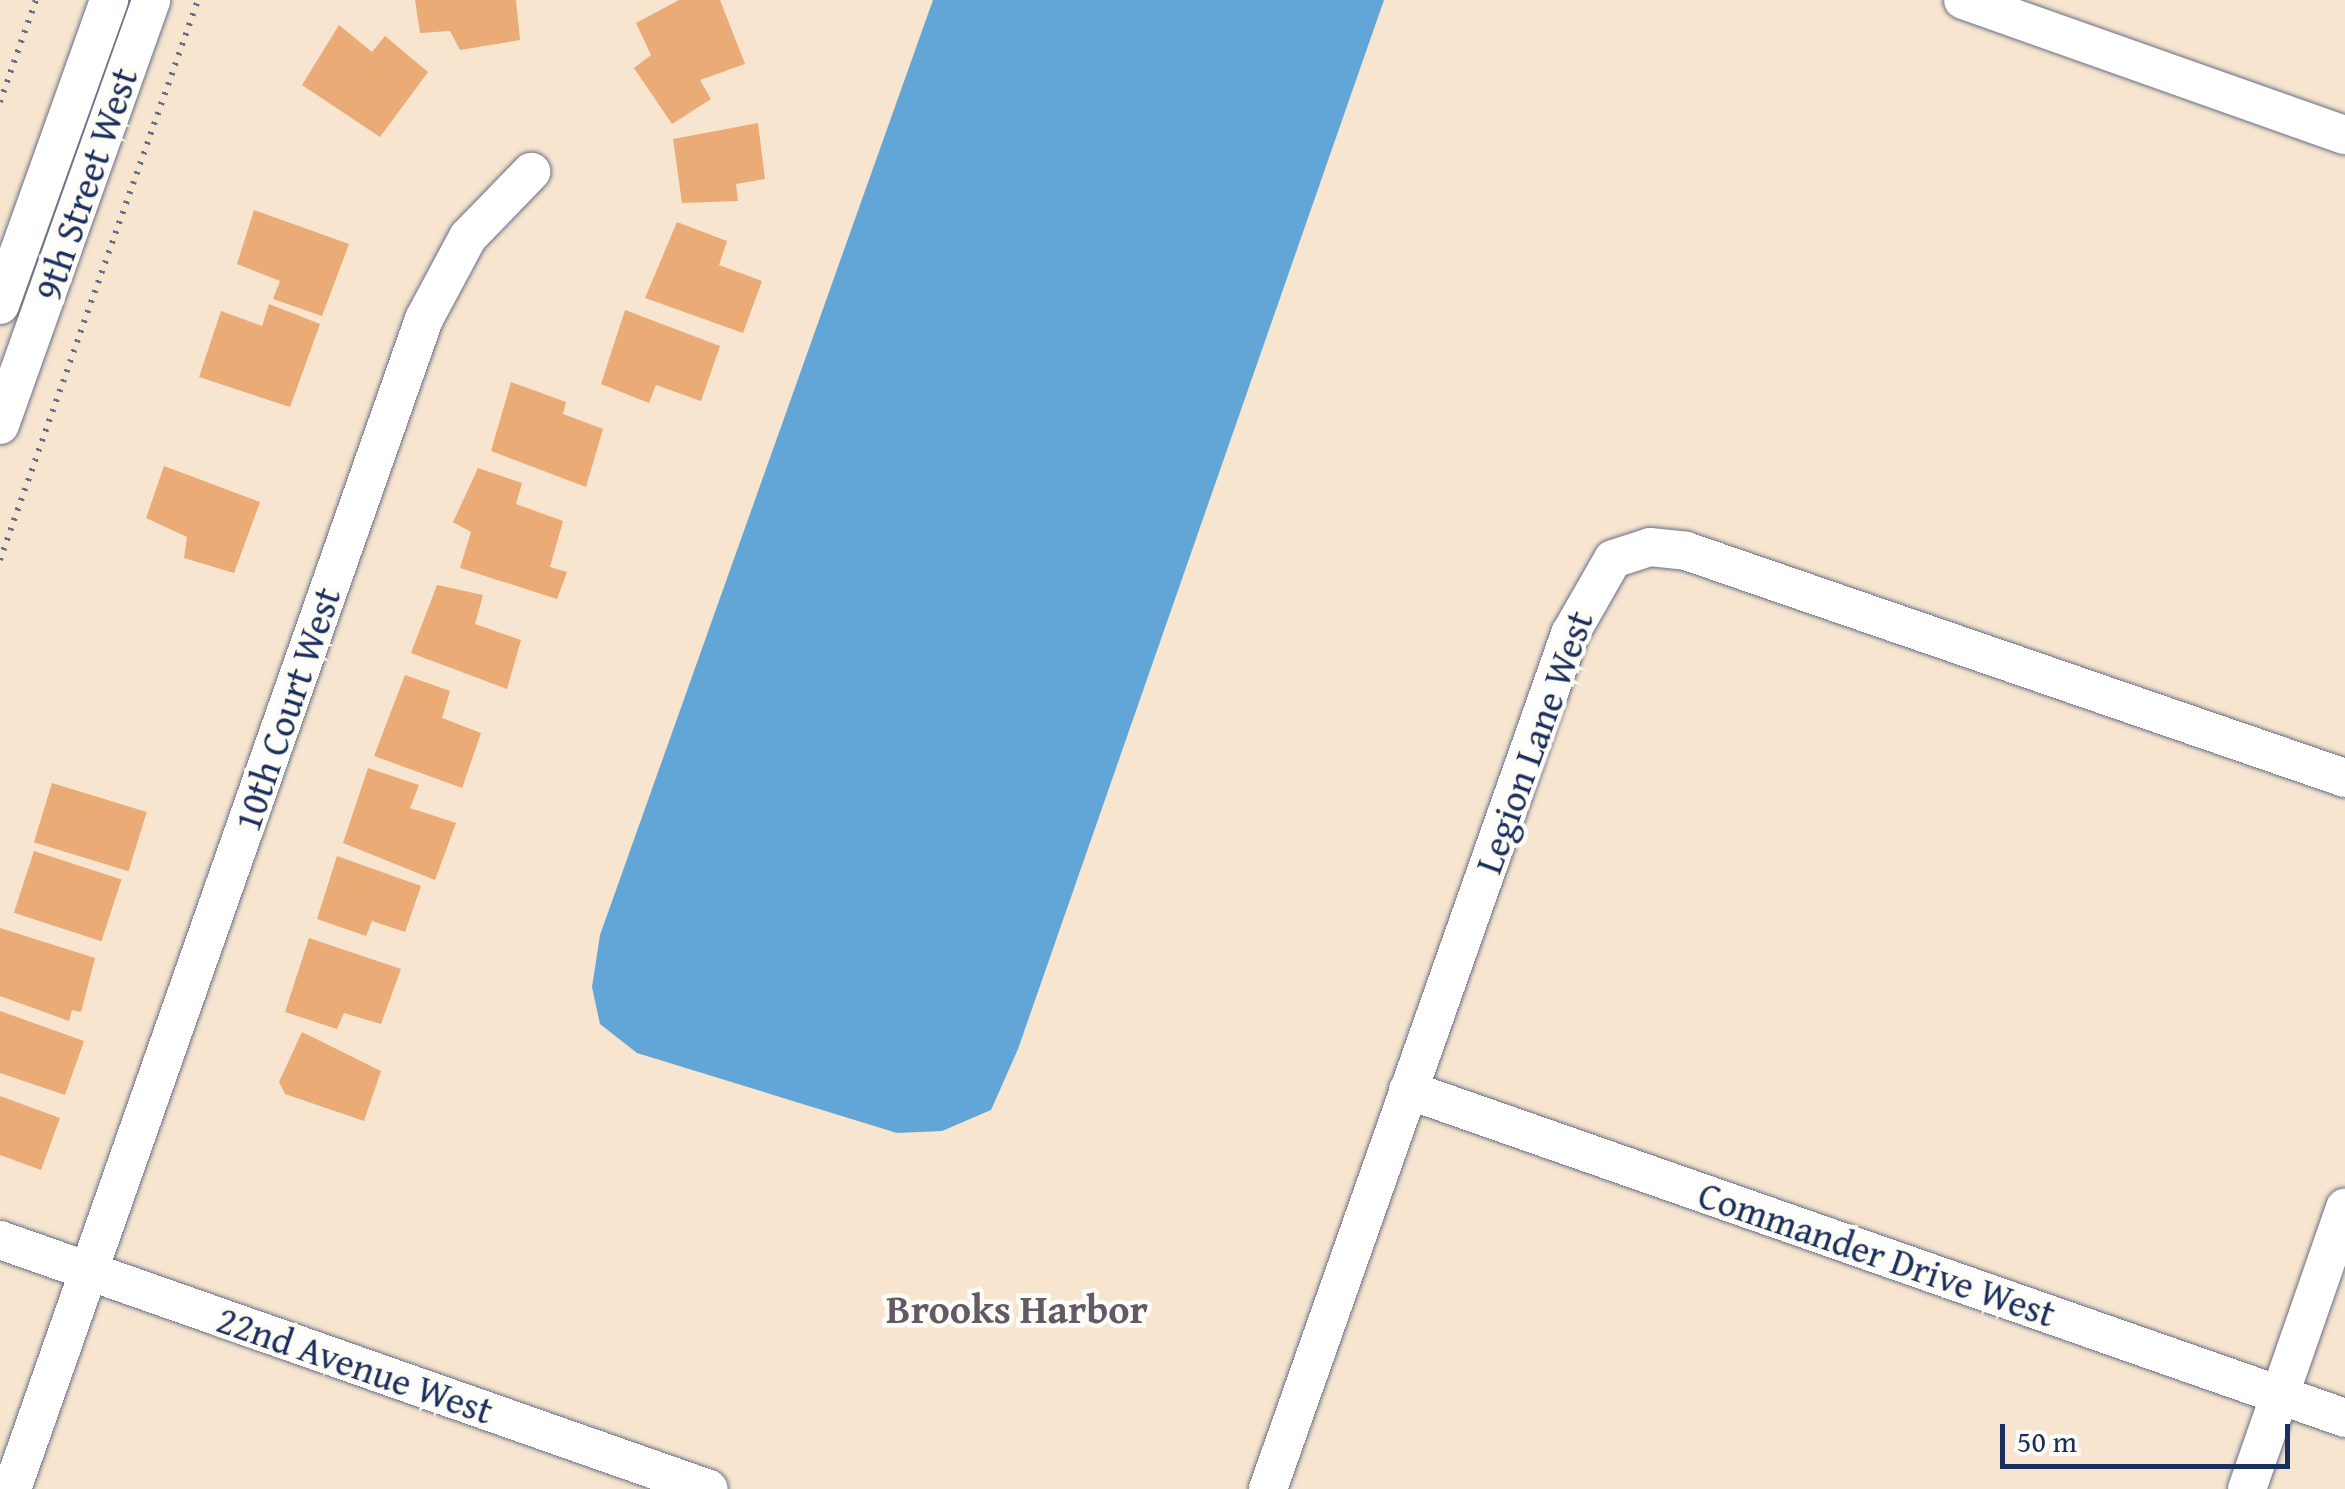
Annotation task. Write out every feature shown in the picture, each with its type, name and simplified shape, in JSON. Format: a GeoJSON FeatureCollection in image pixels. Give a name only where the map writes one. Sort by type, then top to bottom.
{"type":"FeatureCollection","features":[{"type":"Feature","properties":{"kind":"street","name":"9th Street West"},"geometry":{"type":"LineString","coordinates":[[0,305],[110,0]]}},
{"type":"Feature","properties":{"kind":"street","name":"9th Street West"},"geometry":{"type":"LineString","coordinates":[[0,425],[151,0]]}},
{"type":"Feature","properties":{"kind":"street"},"geometry":{"type":"LineString","coordinates":[[1962,0],[2345,134]]}},
{"type":"Feature","properties":{"kind":"street","name":"10th Court West"},"geometry":{"type":"LineString","coordinates":[[12,1489],[424,319],[468,237],[531,172]]}},
{"type":"Feature","properties":{"kind":"street","name":"Legion Lane West"},"geometry":{"type":"LineString","coordinates":[[1268,1489],[1570,634],[1613,559],[1632,553],[1686,552],[2345,778]]}},
{"type":"Feature","properties":{"kind":"street","name":"Commander Drive West"},"geometry":{"type":"LineString","coordinates":[[1408,1090],[2345,1418]]}},
{"type":"Feature","properties":{"kind":"street"},"geometry":{"type":"LineString","coordinates":[[2246,1489],[2345,1208]]}},
{"type":"Feature","properties":{"kind":"street","name":"22nd Avenue West"},"geometry":{"type":"LineString","coordinates":[[0,1240],[652,1480],[709,1489]]}},
{"type":"Feature","properties":{"kind":"path"},"geometry":{"type":"LineString","coordinates":[[0,102],[36,0]]}},
{"type":"Feature","properties":{"kind":"path"},"geometry":{"type":"LineString","coordinates":[[0,560],[198,0]]}},
{"type":"Feature","properties":{"kind":"water"},"geometry":{"type":"Polygon","coordinates":[[[933,0],[1384,0],[1018,1049],[991,1110],[942,1131],[897,1133],[637,1053],[600,1024],[592,987],[600,935],[933,0]]]}},
{"type":"Feature","properties":{"kind":"building"},"geometry":{"type":"Polygon","coordinates":[[[415,0],[516,0],[520,40],[460,50],[450,31],[420,33],[415,0]]]}},
{"type":"Feature","properties":{"kind":"building"},"geometry":{"type":"Polygon","coordinates":[[[679,0],[720,0],[745,64],[700,80],[711,99],[672,124],[634,68],[651,55],[636,23],[679,0]]]}},
{"type":"Feature","properties":{"kind":"building"},"geometry":{"type":"Polygon","coordinates":[[[339,25],[372,52],[385,36],[428,72],[380,137],[302,85],[339,25]]]}},
{"type":"Feature","properties":{"kind":"building"},"geometry":{"type":"Polygon","coordinates":[[[758,123],[765,179],[736,184],[738,201],[682,203],[673,139],[758,123]]]}},
{"type":"Feature","properties":{"kind":"building"},"geometry":{"type":"Polygon","coordinates":[[[254,210],[349,244],[322,316],[273,299],[280,281],[237,264],[254,210]]]}},
{"type":"Feature","properties":{"kind":"building"},"geometry":{"type":"Polygon","coordinates":[[[677,222],[727,241],[719,265],[762,281],[743,333],[645,298],[677,222]]]}},
{"type":"Feature","properties":{"kind":"building"},"geometry":{"type":"Polygon","coordinates":[[[269,304],[320,324],[290,407],[199,377],[221,311],[262,326],[269,304]]]}},
{"type":"Feature","properties":{"kind":"building"},"geometry":{"type":"Polygon","coordinates":[[[625,310],[720,346],[701,401],[656,385],[649,403],[601,384],[625,310]]]}},
{"type":"Feature","properties":{"kind":"building"},"geometry":{"type":"Polygon","coordinates":[[[511,382],[566,402],[563,414],[603,429],[586,487],[491,451],[511,382]]]}},
{"type":"Feature","properties":{"kind":"building"},"geometry":{"type":"Polygon","coordinates":[[[164,466],[260,502],[234,573],[184,558],[187,537],[146,518],[164,466]]]}},
{"type":"Feature","properties":{"kind":"building"},"geometry":{"type":"Polygon","coordinates":[[[478,468],[522,483],[516,504],[563,521],[550,567],[567,572],[557,599],[460,568],[471,532],[453,522],[478,468]]]}},
{"type":"Feature","properties":{"kind":"building"},"geometry":{"type":"Polygon","coordinates":[[[437,585],[483,595],[475,624],[521,640],[507,689],[411,653],[437,585]]]}},
{"type":"Feature","properties":{"kind":"building"},"geometry":{"type":"Polygon","coordinates":[[[405,675],[450,691],[442,718],[481,733],[462,788],[374,756],[405,675]]]}},
{"type":"Feature","properties":{"kind":"building"},"geometry":{"type":"Polygon","coordinates":[[[368,768],[419,785],[410,808],[456,823],[435,880],[343,843],[368,768]]]}},
{"type":"Feature","properties":{"kind":"building"},"geometry":{"type":"Polygon","coordinates":[[[52,783],[147,812],[129,871],[34,842],[52,783]]]}},
{"type":"Feature","properties":{"kind":"building"},"geometry":{"type":"Polygon","coordinates":[[[34,851],[121,879],[101,941],[14,913],[34,851]]]}},
{"type":"Feature","properties":{"kind":"building"},"geometry":{"type":"Polygon","coordinates":[[[337,856],[421,886],[405,932],[372,921],[366,936],[317,919],[337,856]]]}},
{"type":"Feature","properties":{"kind":"building"},"geometry":{"type":"Polygon","coordinates":[[[0,928],[95,958],[81,1012],[72,1010],[69,1021],[0,996],[0,928]]]}},
{"type":"Feature","properties":{"kind":"building"},"geometry":{"type":"Polygon","coordinates":[[[309,938],[401,969],[381,1024],[344,1013],[337,1029],[285,1012],[309,938]]]}},
{"type":"Feature","properties":{"kind":"building"},"geometry":{"type":"Polygon","coordinates":[[[0,1011],[84,1041],[65,1095],[0,1073],[0,1011]]]}},
{"type":"Feature","properties":{"kind":"building"},"geometry":{"type":"Polygon","coordinates":[[[302,1032],[381,1071],[364,1121],[285,1094],[279,1082],[302,1032]]]}},
{"type":"Feature","properties":{"kind":"building"},"geometry":{"type":"Polygon","coordinates":[[[0,1096],[60,1118],[41,1170],[0,1155],[0,1096]]]}},
{"type":"Feature","properties":{"kind":"district","name":"Brooks Harbor"},"geometry":{"type":"Point","coordinates":[1017,1309]}}]}
